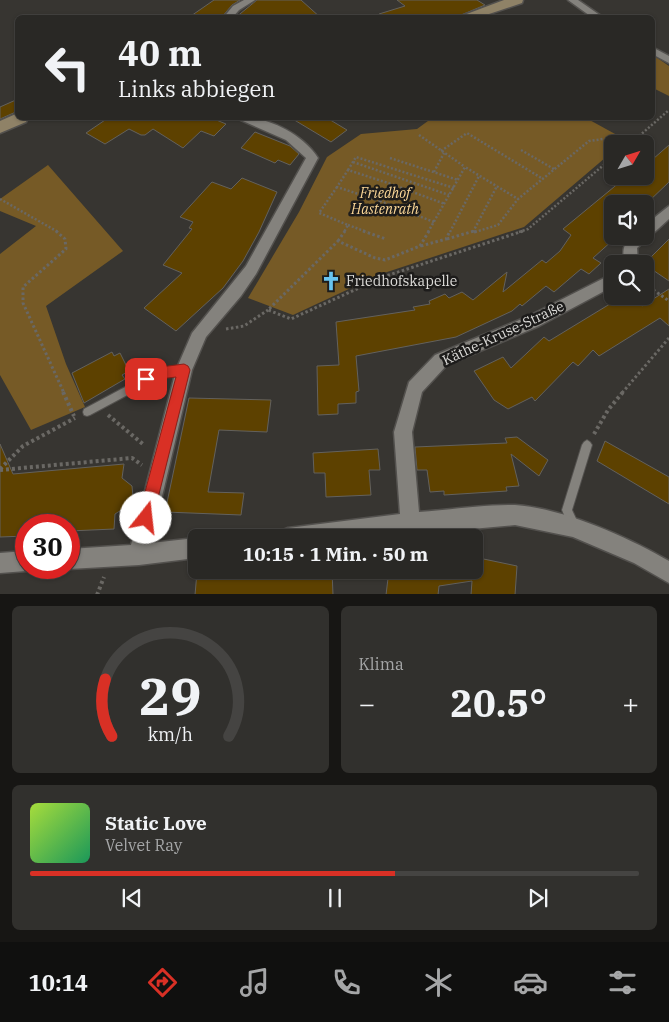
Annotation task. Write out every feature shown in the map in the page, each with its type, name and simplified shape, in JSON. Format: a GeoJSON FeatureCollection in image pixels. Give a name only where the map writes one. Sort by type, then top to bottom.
{"type":"FeatureCollection","features":[{"type":"Feature","properties":{"kind":"main road"},"geometry":{"type":"LineString","coordinates":[[471,15],[517,0]]}},
{"type":"Feature","properties":{"kind":"main road"},"geometry":{"type":"LineString","coordinates":[[0,128],[16,120]]}},
{"type":"Feature","properties":{"kind":"street"},"geometry":{"type":"LineString","coordinates":[[230,15],[236,8],[251,0]]}},
{"type":"Feature","properties":{"kind":"street"},"geometry":{"type":"LineString","coordinates":[[572,0],[595,15]]}},
{"type":"Feature","properties":{"kind":"street"},"geometry":{"type":"LineString","coordinates":[[655,52],[669,60]]}},
{"type":"Feature","properties":{"kind":"street"},"geometry":{"type":"LineString","coordinates":[[139,555],[146,518],[184,370],[200,333],[236,292],[251,270],[312,158],[305,147],[293,139],[247,120]]}},
{"type":"Feature","properties":{"kind":"street"},"geometry":{"type":"LineString","coordinates":[[654,225],[669,211]]}},
{"type":"Feature","properties":{"kind":"street","name":"Käthe-Kruse-Straße"},"geometry":{"type":"LineString","coordinates":[[410,523],[402,432],[415,388],[441,360],[534,321],[604,284]]}},
{"type":"Feature","properties":{"kind":"street"},"geometry":{"type":"LineString","coordinates":[[361,529],[410,523],[515,515],[574,527],[640,556],[669,573]]}},
{"type":"Feature","properties":{"kind":"street"},"geometry":{"type":"LineString","coordinates":[[80,558],[139,555],[188,549]]}},
{"type":"Feature","properties":{"kind":"street"},"geometry":{"type":"LineString","coordinates":[[0,563],[15,562]]}},
{"type":"Feature","properties":{"kind":"lane"},"geometry":{"type":"LineString","coordinates":[[87,412],[160,373],[184,370]]}},
{"type":"Feature","properties":{"kind":"lane"},"geometry":{"type":"LineString","coordinates":[[574,527],[567,510],[587,445]]}},
{"type":"Feature","properties":{"kind":"path"},"geometry":{"type":"LineString","coordinates":[[640,135],[669,110]]}},
{"type":"Feature","properties":{"kind":"path"},"geometry":{"type":"LineString","coordinates":[[441,151],[467,133],[543,179]]}},
{"type":"Feature","properties":{"kind":"path"},"geometry":{"type":"LineString","coordinates":[[419,135],[478,176],[518,199]]}},
{"type":"Feature","properties":{"kind":"path"},"geometry":{"type":"LineString","coordinates":[[338,241],[375,258],[385,260],[420,246],[498,226],[518,199],[554,169],[589,141],[604,138]]}},
{"type":"Feature","properties":{"kind":"path"},"geometry":{"type":"LineString","coordinates":[[521,150],[554,169]]}},
{"type":"Feature","properties":{"kind":"path"},"geometry":{"type":"LineString","coordinates":[[434,172],[444,153]]}},
{"type":"Feature","properties":{"kind":"path"},"geometry":{"type":"LineString","coordinates":[[386,239],[319,213],[356,157],[454,188]]}},
{"type":"Feature","properties":{"kind":"path"},"geometry":{"type":"LineString","coordinates":[[390,158],[458,180]]}},
{"type":"Feature","properties":{"kind":"path"},"geometry":{"type":"LineString","coordinates":[[353,162],[450,195]]}},
{"type":"Feature","properties":{"kind":"path"},"geometry":{"type":"LineString","coordinates":[[268,310],[291,319],[383,277],[528,229],[604,165]]}},
{"type":"Feature","properties":{"kind":"path"},"geometry":{"type":"LineString","coordinates":[[420,246],[465,167]]}},
{"type":"Feature","properties":{"kind":"path"},"geometry":{"type":"LineString","coordinates":[[348,170],[445,204]]}},
{"type":"Feature","properties":{"kind":"path"},"geometry":{"type":"LineString","coordinates":[[446,239],[478,176]]}},
{"type":"Feature","properties":{"kind":"path"},"geometry":{"type":"LineString","coordinates":[[380,201],[391,184]]}},
{"type":"Feature","properties":{"kind":"path"},"geometry":{"type":"LineString","coordinates":[[338,186],[434,222]]}},
{"type":"Feature","properties":{"kind":"path"},"geometry":{"type":"LineString","coordinates":[[473,232],[496,186]]}},
{"type":"Feature","properties":{"kind":"path"},"geometry":{"type":"LineString","coordinates":[[0,199],[57,232],[65,239],[66,249],[51,264],[34,275],[23,286],[23,303],[68,408],[75,418]]}},
{"type":"Feature","properties":{"kind":"path"},"geometry":{"type":"LineString","coordinates":[[200,333],[244,326],[268,310],[338,241],[348,225]]}},
{"type":"Feature","properties":{"kind":"path"},"geometry":{"type":"LineString","coordinates":[[654,290],[669,301]]}},
{"type":"Feature","properties":{"kind":"path"},"geometry":{"type":"LineString","coordinates":[[587,445],[608,410],[669,338]]}},
{"type":"Feature","properties":{"kind":"path"},"geometry":{"type":"LineString","coordinates":[[98,406],[144,445]]}},
{"type":"Feature","properties":{"kind":"path"},"geometry":{"type":"LineString","coordinates":[[0,469],[23,446],[87,412]]}},
{"type":"Feature","properties":{"kind":"path"},"geometry":{"type":"LineString","coordinates":[[0,469],[132,458],[158,475]]}},
{"type":"Feature","properties":{"kind":"green space"},"geometry":{"type":"Polygon","coordinates":[[[655,56],[669,66],[669,96],[655,89],[655,56]]]}},
{"type":"Feature","properties":{"kind":"green space","name":"Friedhof Hastenrath"},"geometry":{"type":"Polygon","coordinates":[[[429,120],[590,120],[617,135],[604,135],[604,159],[524,227],[381,274],[293,315],[248,298],[299,212],[327,157],[361,134],[417,129],[429,120]]]}},
{"type":"Feature","properties":{"kind":"green space"},"geometry":{"type":"Polygon","coordinates":[[[48,165],[123,251],[46,306],[66,364],[85,407],[31,430],[0,375],[0,254],[36,226],[0,211],[0,199],[48,165]]]}},
{"type":"Feature","properties":{"kind":"building"},"geometry":{"type":"Polygon","coordinates":[[[214,0],[240,0],[232,5],[224,15],[192,15],[214,0]]]}},
{"type":"Feature","properties":{"kind":"building"},"geometry":{"type":"Polygon","coordinates":[[[257,0],[301,0],[318,15],[239,15],[257,0]]]}},
{"type":"Feature","properties":{"kind":"building"},"geometry":{"type":"Polygon","coordinates":[[[397,0],[477,0],[485,5],[461,15],[379,15],[405,6],[397,0]]]}},
{"type":"Feature","properties":{"kind":"building"},"geometry":{"type":"Polygon","coordinates":[[[15,100],[15,112],[0,119],[0,107],[15,100]]]}},
{"type":"Feature","properties":{"kind":"building"},"geometry":{"type":"Polygon","coordinates":[[[105,120],[216,120],[226,124],[214,136],[201,131],[183,148],[153,129],[145,135],[141,135],[129,129],[105,144],[86,133],[105,120]]]}},
{"type":"Feature","properties":{"kind":"building"},"geometry":{"type":"Polygon","coordinates":[[[294,120],[330,120],[347,130],[331,142],[294,120]]]}},
{"type":"Feature","properties":{"kind":"building"},"geometry":{"type":"Polygon","coordinates":[[[255,132],[290,146],[299,154],[290,165],[278,160],[275,163],[241,148],[255,132]]]}},
{"type":"Feature","properties":{"kind":"building"},"geometry":{"type":"Polygon","coordinates":[[[669,145],[669,182],[654,196],[604,195],[616,185],[654,185],[654,158],[669,145]]]}},
{"type":"Feature","properties":{"kind":"building"},"geometry":{"type":"Polygon","coordinates":[[[242,178],[277,192],[259,232],[243,261],[223,288],[176,331],[144,308],[182,273],[163,265],[192,229],[189,228],[193,222],[180,217],[212,182],[231,189],[242,178]]]}},
{"type":"Feature","properties":{"kind":"building"},"geometry":{"type":"Polygon","coordinates":[[[604,195],[604,245],[607,245],[593,258],[601,263],[589,274],[581,269],[554,292],[546,286],[522,306],[520,304],[512,311],[456,337],[356,356],[359,391],[356,392],[356,403],[338,404],[338,414],[318,415],[317,366],[339,365],[336,322],[415,310],[413,307],[430,304],[429,301],[445,294],[449,298],[462,292],[473,300],[507,272],[503,292],[542,260],[546,263],[560,251],[571,235],[563,229],[604,195]]]}},
{"type":"Feature","properties":{"kind":"building"},"geometry":{"type":"Polygon","coordinates":[[[669,239],[669,281],[654,271],[653,255],[669,239]]]}},
{"type":"Feature","properties":{"kind":"building"},"geometry":{"type":"Polygon","coordinates":[[[669,289],[669,326],[660,318],[599,356],[593,350],[578,366],[573,362],[535,401],[532,397],[508,409],[494,400],[474,371],[503,357],[511,368],[544,337],[549,341],[608,305],[654,305],[654,298],[669,289]]]}},
{"type":"Feature","properties":{"kind":"building"},"geometry":{"type":"Polygon","coordinates":[[[112,352],[114,356],[120,353],[129,371],[122,375],[125,379],[84,403],[72,373],[112,352]]]}},
{"type":"Feature","properties":{"kind":"building"},"geometry":{"type":"Polygon","coordinates":[[[189,398],[271,400],[267,432],[219,430],[208,492],[244,493],[241,515],[165,512],[189,398]]]}},
{"type":"Feature","properties":{"kind":"building"},"geometry":{"type":"Polygon","coordinates":[[[517,437],[548,460],[539,476],[511,454],[519,486],[506,487],[507,491],[444,495],[444,491],[430,492],[427,470],[417,470],[415,447],[507,443],[505,438],[517,437]]]}},
{"type":"Feature","properties":{"kind":"building"},"geometry":{"type":"Polygon","coordinates":[[[605,441],[669,477],[669,504],[597,461],[605,441]]]}},
{"type":"Feature","properties":{"kind":"building"},"geometry":{"type":"Polygon","coordinates":[[[0,444],[13,474],[124,464],[122,478],[132,486],[133,497],[126,507],[115,514],[114,529],[80,531],[80,514],[15,514],[15,536],[0,537],[0,444]]]}},
{"type":"Feature","properties":{"kind":"building"},"geometry":{"type":"Polygon","coordinates":[[[378,449],[380,470],[369,470],[371,495],[326,497],[325,473],[314,473],[313,453],[378,449]]]}},
{"type":"Feature","properties":{"kind":"building"},"geometry":{"type":"Polygon","coordinates":[[[483,559],[517,566],[515,594],[471,594],[472,581],[439,586],[438,594],[386,594],[388,579],[483,579],[483,559]]]}},
{"type":"Feature","properties":{"kind":"building"},"geometry":{"type":"Polygon","coordinates":[[[196,579],[332,579],[333,594],[195,594],[196,579]]]}},
{"type":"Feature","properties":{"kind":"place","name":"Friedhofskapelle"},"geometry":{"type":"Point","coordinates":[331,281]}},
{"type":"Feature","properties":{"kind":"route"},"geometry":{"type":"LineString","coordinates":[[146,379],[160,373],[184,370],[146,518]]}}]}
